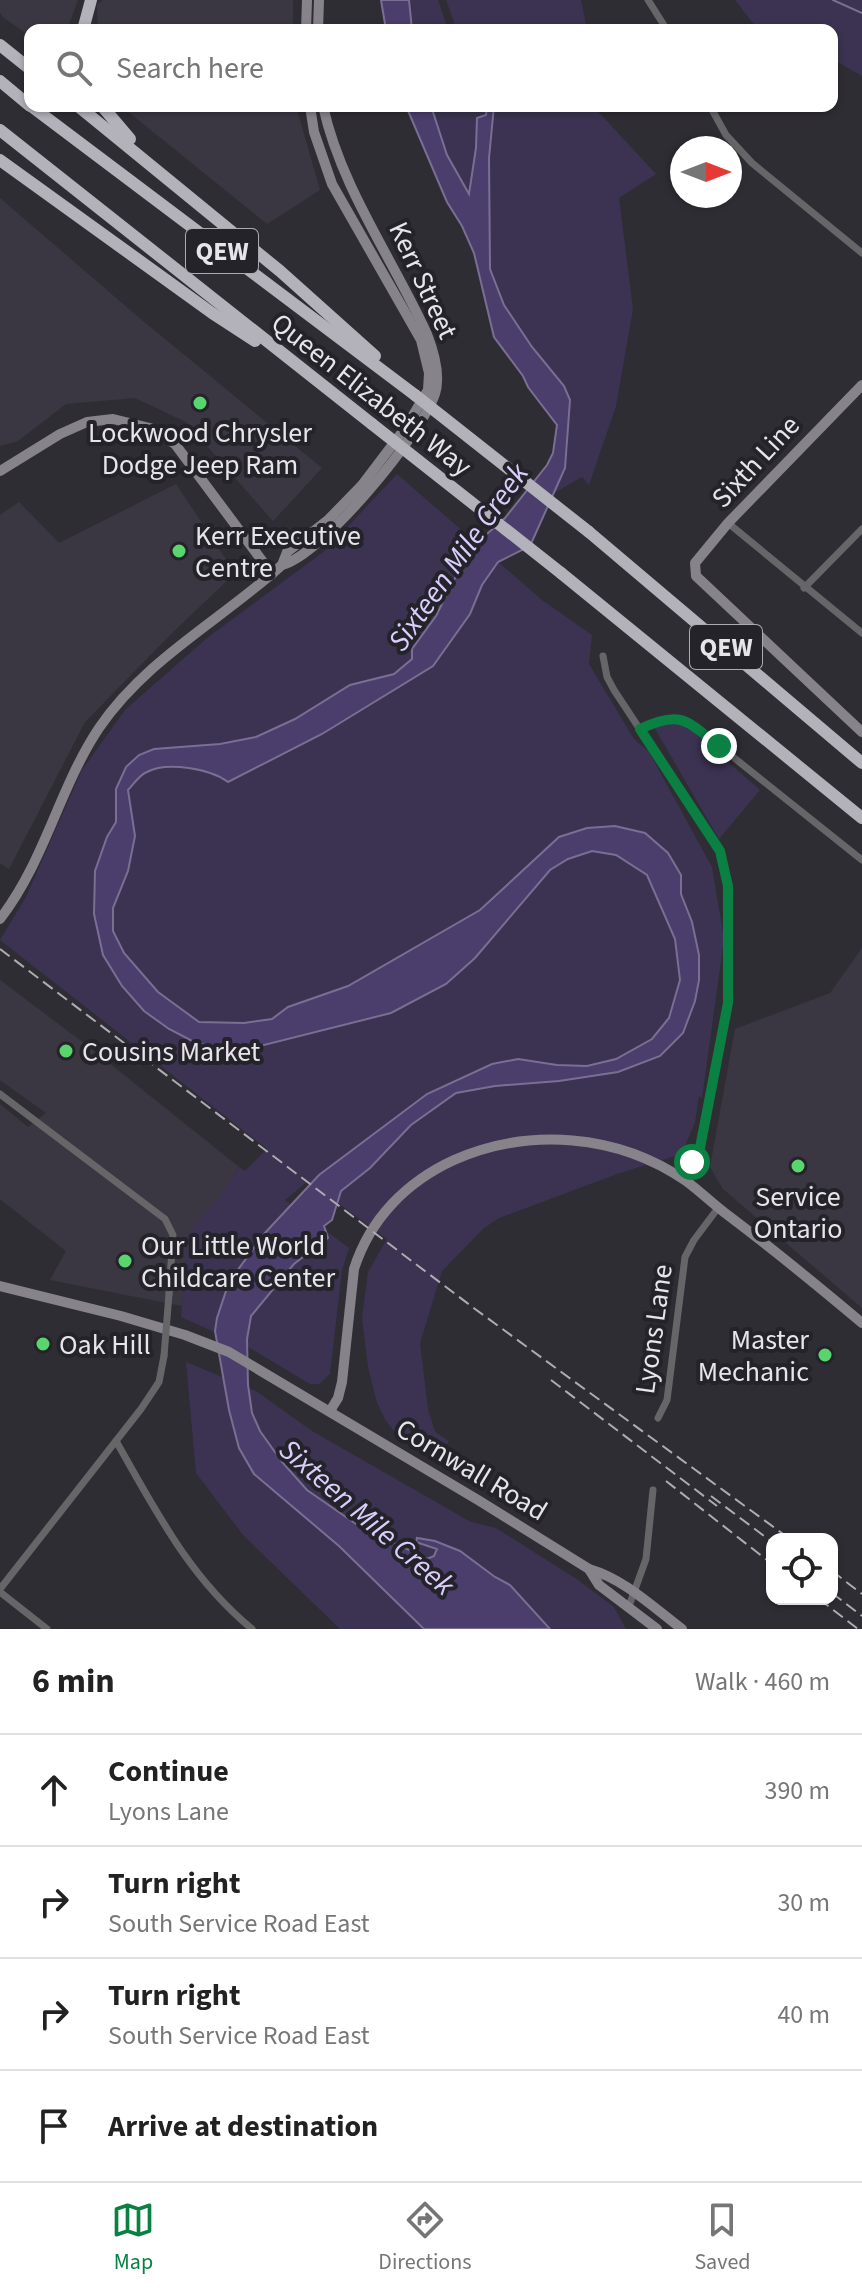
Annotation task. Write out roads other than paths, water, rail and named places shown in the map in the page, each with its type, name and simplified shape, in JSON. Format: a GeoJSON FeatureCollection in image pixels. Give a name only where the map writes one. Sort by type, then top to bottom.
{"type":"FeatureCollection","features":[{"type":"Feature","properties":{"kind":"highway"},"geometry":{"type":"LineString","coordinates":[[85,24],[91,0]]}},
{"type":"Feature","properties":{"kind":"highway"},"geometry":{"type":"LineString","coordinates":[[0,45],[24,64]]}},
{"type":"Feature","properties":{"kind":"highway","name":"Queen Elizabeth Way"},"geometry":{"type":"LineString","coordinates":[[0,81],[24,101]]}},
{"type":"Feature","properties":{"kind":"highway","name":"Queen Elizabeth Way"},"geometry":{"type":"LineString","coordinates":[[38,112],[415,395],[589,532],[862,763]]}},
{"type":"Feature","properties":{"kind":"highway"},"geometry":{"type":"LineString","coordinates":[[86,112],[280,271],[415,395]]}},
{"type":"Feature","properties":{"kind":"highway"},"geometry":{"type":"LineString","coordinates":[[107,112],[144,157]]}},
{"type":"Feature","properties":{"kind":"highway","name":"Queen Elizabeth Way"},"geometry":{"type":"LineString","coordinates":[[0,130],[561,573],[862,818]]}},
{"type":"Feature","properties":{"kind":"highway"},"geometry":{"type":"LineString","coordinates":[[0,160],[212,313],[319,383]]}},
{"type":"Feature","properties":{"kind":"main road"},"geometry":{"type":"LineString","coordinates":[[306,24],[307,0]]}},
{"type":"Feature","properties":{"kind":"main road"},"geometry":{"type":"LineString","coordinates":[[318,24],[319,0]]}},
{"type":"Feature","properties":{"kind":"main road","name":"Kerr Street"},"geometry":{"type":"LineString","coordinates":[[282,565],[287,552],[328,520],[362,485],[406,427],[428,390],[428,364],[421,340],[332,184],[314,132],[311,112]]}},
{"type":"Feature","properties":{"kind":"main road","name":"Kerr Street"},"geometry":{"type":"LineString","coordinates":[[0,919],[25,883],[79,763],[108,717],[134,685],[282,565],[311,548],[333,529],[414,432],[436,391],[436,362],[427,334],[347,178],[330,137],[324,112]]}},
{"type":"Feature","properties":{"kind":"main road","name":"Sixth Line"},"geometry":{"type":"LineString","coordinates":[[862,385],[728,523],[695,563],[696,576],[862,732]]}},
{"type":"Feature","properties":{"kind":"main road"},"geometry":{"type":"LineString","coordinates":[[0,471],[60,434],[87,422],[113,419],[150,428],[175,444],[272,574]]}},
{"type":"Feature","properties":{"kind":"main road"},"geometry":{"type":"LineString","coordinates":[[330,1411],[340,1393],[352,1280],[367,1236],[396,1199],[411,1186],[446,1164],[487,1148],[516,1141],[572,1139],[599,1144],[631,1154],[680,1177],[862,1323]]}},
{"type":"Feature","properties":{"kind":"main road","name":"Cornwall Road"},"geometry":{"type":"LineString","coordinates":[[0,1286],[185,1335],[249,1362],[589,1569],[606,1575],[682,1629]]}},
{"type":"Feature","properties":{"kind":"main road","name":"Cornwall Road"},"geometry":{"type":"LineString","coordinates":[[589,1569],[599,1585],[657,1629]]}},
{"type":"Feature","properties":{"kind":"street"},"geometry":{"type":"LineString","coordinates":[[648,0],[663,24]]}},
{"type":"Feature","properties":{"kind":"street"},"geometry":{"type":"LineString","coordinates":[[713,112],[726,135],[752,163],[862,253]]}},
{"type":"Feature","properties":{"kind":"street"},"geometry":{"type":"LineString","coordinates":[[728,523],[862,633]]}},
{"type":"Feature","properties":{"kind":"street"},"geometry":{"type":"LineString","coordinates":[[804,588],[862,529]]}},
{"type":"Feature","properties":{"kind":"street"},"geometry":{"type":"LineString","coordinates":[[603,656],[607,677],[720,851],[728,886],[728,1003],[699,1153],[680,1177]]}},
{"type":"Feature","properties":{"kind":"street"},"geometry":{"type":"LineString","coordinates":[[640,729],[662,719],[679,718],[698,729],[862,860]]}},
{"type":"Feature","properties":{"kind":"street"},"geometry":{"type":"LineString","coordinates":[[0,1094],[165,1219],[173,1235],[164,1356],[156,1386],[0,1590],[47,1629]]}},
{"type":"Feature","properties":{"kind":"street","name":"Lyons Lane"},"geometry":{"type":"LineString","coordinates":[[658,1418],[667,1400],[685,1257],[718,1208]]}},
{"type":"Feature","properties":{"kind":"street"},"geometry":{"type":"LineString","coordinates":[[116,1441],[172,1541],[225,1606],[252,1629]]}},
{"type":"Feature","properties":{"kind":"street"},"geometry":{"type":"LineString","coordinates":[[629,1606],[646,1559],[653,1490]]}},
{"type":"Feature","properties":{"kind":"waterway"},"geometry":{"type":"LineString","coordinates":[[833,0],[862,13]]}},
{"type":"Feature","properties":{"kind":"railway"},"geometry":{"type":"LineString","coordinates":[[0,949],[475,1309],[782,1533]]}},
{"type":"Feature","properties":{"kind":"railway"},"geometry":{"type":"LineString","coordinates":[[551,1380],[717,1506]]}},
{"type":"Feature","properties":{"kind":"railway"},"geometry":{"type":"LineString","coordinates":[[666,1481],[766,1559]]}},
{"type":"Feature","properties":{"kind":"railway"},"geometry":{"type":"LineString","coordinates":[[711,1496],[766,1537]]}},
{"type":"Feature","properties":{"kind":"railway"},"geometry":{"type":"LineString","coordinates":[[838,1576],[862,1594]]}},
{"type":"Feature","properties":{"kind":"railway"},"geometry":{"type":"LineString","coordinates":[[838,1598],[862,1616]]}},
{"type":"Feature","properties":{"kind":"railway"},"geometry":{"type":"LineString","coordinates":[[827,1605],[858,1629]]}},
{"type":"Feature","properties":{"kind":"place","name":"Lockwood Chrysler Dodge Jeep Ram"},"geometry":{"type":"Point","coordinates":[200,403]}},
{"type":"Feature","properties":{"kind":"place","name":"Kerr Executive Centre"},"geometry":{"type":"Point","coordinates":[179,551]}},
{"type":"Feature","properties":{"kind":"place","name":"Cousins Market"},"geometry":{"type":"Point","coordinates":[66,1051]}},
{"type":"Feature","properties":{"kind":"place","name":"Service Ontario"},"geometry":{"type":"Point","coordinates":[798,1166]}},
{"type":"Feature","properties":{"kind":"place","name":"Our Little World Childcare Center"},"geometry":{"type":"Point","coordinates":[125,1261]}},
{"type":"Feature","properties":{"kind":"place","name":"Oak Hill"},"geometry":{"type":"Point","coordinates":[43,1344]}},
{"type":"Feature","properties":{"kind":"place","name":"Master Mechanic"},"geometry":{"type":"Point","coordinates":[825,1355]}},
{"type":"Feature","properties":{"kind":"water label","name":"Sixteen Mile Creek"},"geometry":{"type":"Point","coordinates":[458,557]}},
{"type":"Feature","properties":{"kind":"water label","name":"Sixteen Mile Creek"},"geometry":{"type":"Point","coordinates":[367,1517]}}]}
